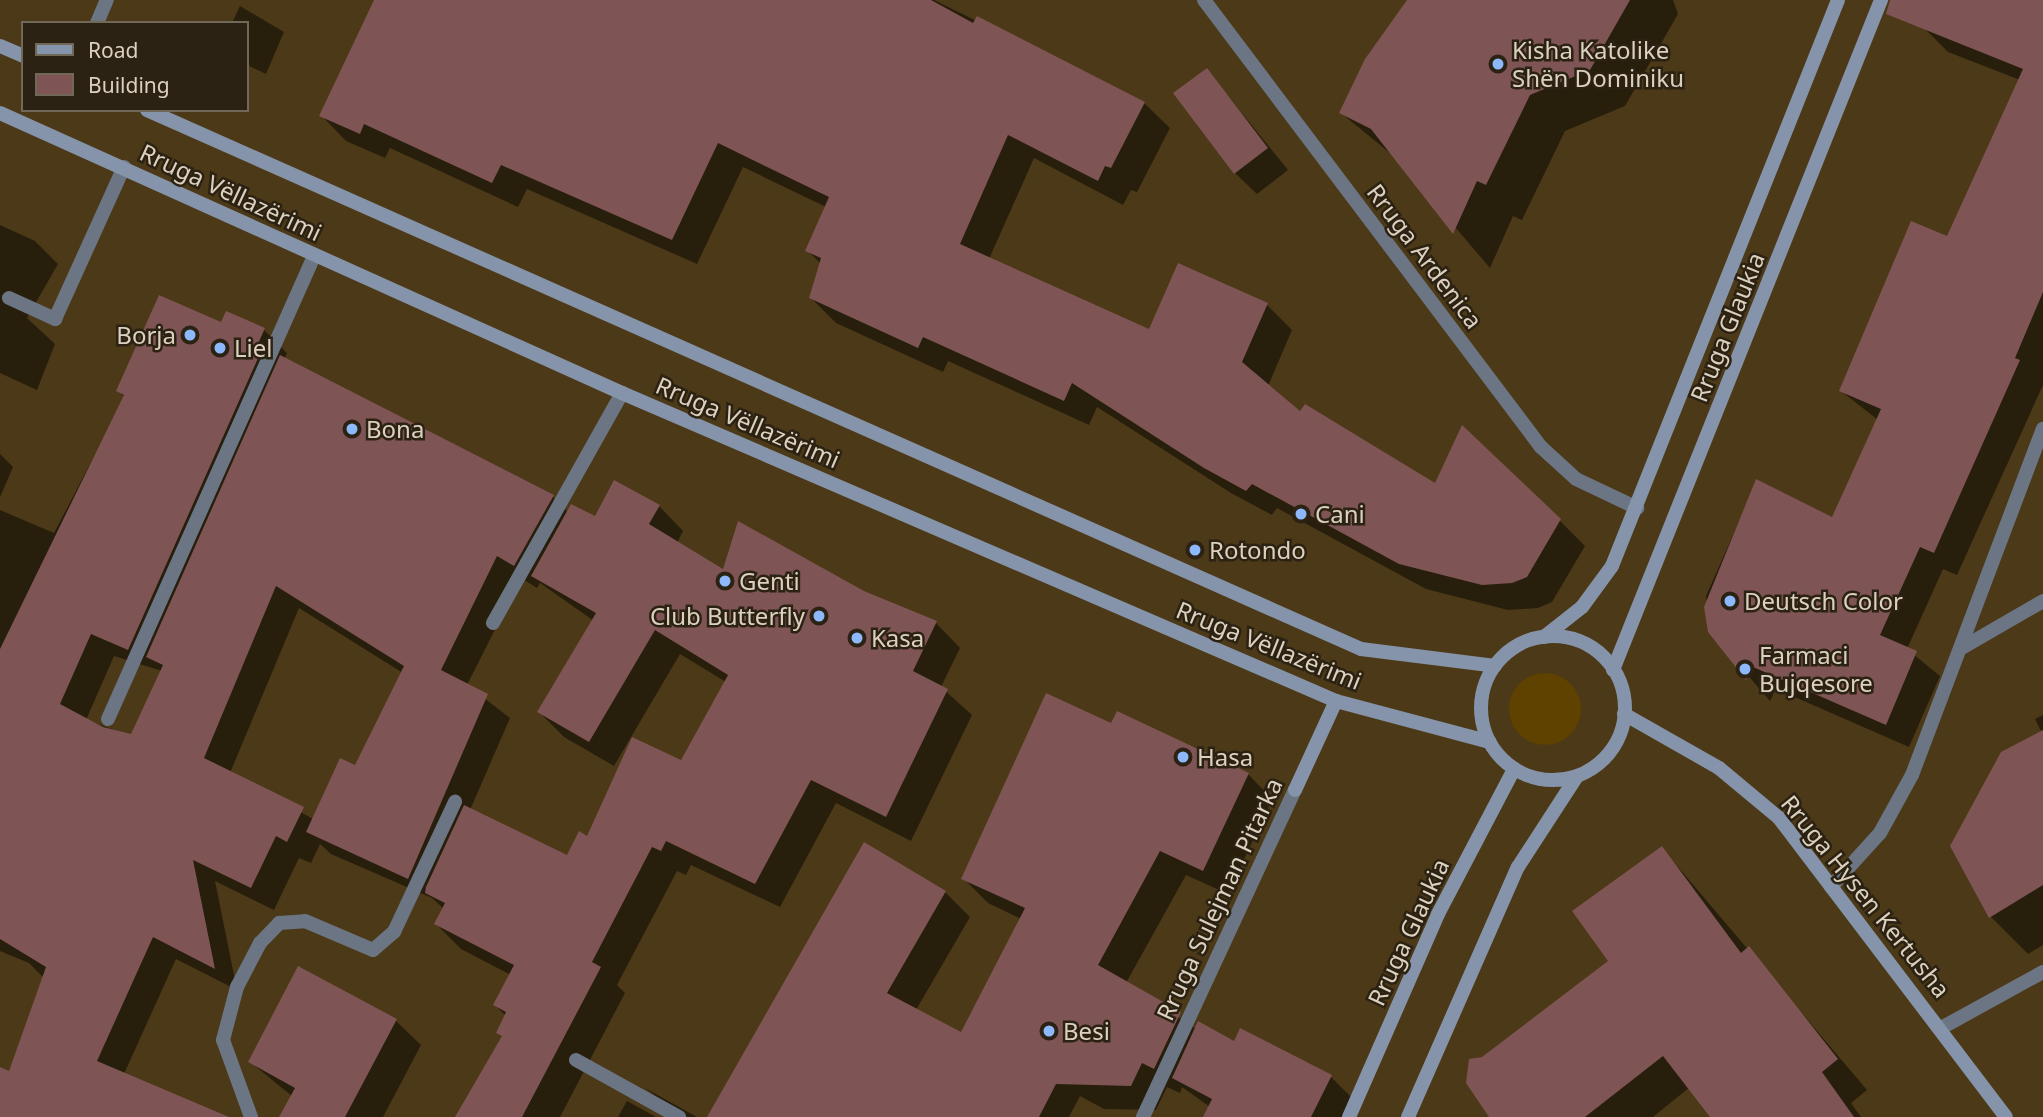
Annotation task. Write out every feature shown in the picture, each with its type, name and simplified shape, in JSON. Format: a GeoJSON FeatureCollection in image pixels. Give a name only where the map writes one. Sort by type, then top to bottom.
{"type":"FeatureCollection","features":[{"type":"Feature","properties":{"kind":"main road","name":"Rruga Glaukia"},"geometry":{"type":"LineString","coordinates":[[1544,637],[1597,591],[1637,508],[1838,0]]}},
{"type":"Feature","properties":{"kind":"main road","name":"Rruga Glaukia"},"geometry":{"type":"LineString","coordinates":[[1613,670],[1881,0]]}},
{"type":"Feature","properties":{"kind":"main road"},"geometry":{"type":"LineString","coordinates":[[0,46],[21,55]]}},
{"type":"Feature","properties":{"kind":"main road","name":"Rruga Vëllazërimi"},"geometry":{"type":"LineString","coordinates":[[152,112],[1361,649],[1495,666]]}},
{"type":"Feature","properties":{"kind":"main road","name":"Rruga Vëllazërimi"},"geometry":{"type":"LineString","coordinates":[[0,113],[622,393],[1336,701],[1490,742]]}},
{"type":"Feature","properties":{"kind":"main road"},"geometry":{"type":"LineString","coordinates":[[1408,1117],[1518,867],[1577,776],[1610,752],[1624,714],[1613,670],[1584,643],[1544,637],[1511,649],[1495,666],[1482,696],[1490,742],[1514,769],[1538,779],[1577,776]]}},
{"type":"Feature","properties":{"kind":"main road","name":"Rruga Sulejman Pitarka"},"geometry":{"type":"LineString","coordinates":[[1295,790],[1336,701]]}},
{"type":"Feature","properties":{"kind":"main road","name":"Rruga Hysen Kertusha"},"geometry":{"type":"LineString","coordinates":[[1624,714],[1749,791],[1779,818],[2006,1117]]}},
{"type":"Feature","properties":{"kind":"main road","name":"Rruga Glaukia"},"geometry":{"type":"LineString","coordinates":[[1349,1117],[1438,914],[1514,769]]}},
{"type":"Feature","properties":{"kind":"street"},"geometry":{"type":"LineString","coordinates":[[98,21],[107,0]]}},
{"type":"Feature","properties":{"kind":"street","name":"Rruga Ardenica"},"geometry":{"type":"LineString","coordinates":[[1204,0],[1541,447],[1576,479],[1637,508]]}},
{"type":"Feature","properties":{"kind":"street"},"geometry":{"type":"LineString","coordinates":[[9,298],[55,319],[124,167]]}},
{"type":"Feature","properties":{"kind":"street"},"geometry":{"type":"LineString","coordinates":[[108,719],[314,256]]}},
{"type":"Feature","properties":{"kind":"street"},"geometry":{"type":"LineString","coordinates":[[493,623],[622,393]]}},
{"type":"Feature","properties":{"kind":"street"},"geometry":{"type":"LineString","coordinates":[[1831,887],[1896,809],[2043,429]]}},
{"type":"Feature","properties":{"kind":"street"},"geometry":{"type":"LineString","coordinates":[[1959,649],[2043,601]]}},
{"type":"Feature","properties":{"kind":"street","name":"Rruga Sulejman Pitarka"},"geometry":{"type":"LineString","coordinates":[[1143,1117],[1295,790]]}},
{"type":"Feature","properties":{"kind":"street"},"geometry":{"type":"LineString","coordinates":[[251,1117],[223,1040],[237,987],[260,943],[279,923],[305,921],[373,950],[394,932],[455,802]]}},
{"type":"Feature","properties":{"kind":"street"},"geometry":{"type":"LineString","coordinates":[[1941,1028],[2043,972]]}},
{"type":"Feature","properties":{"kind":"street"},"geometry":{"type":"LineString","coordinates":[[576,1060],[678,1117]]}},
{"type":"Feature","properties":{"kind":"shaded area"},"geometry":{"type":"Polygon","coordinates":[[[1552,673],[1571,683],[1579,695],[1579,723],[1571,735],[1559,743],[1538,745],[1519,735],[1511,723],[1509,702],[1519,683],[1531,675],[1552,673]]]}},
{"type":"Feature","properties":{"kind":"building"},"geometry":{"type":"Polygon","coordinates":[[[374,0],[931,0],[973,23],[977,16],[1145,102],[1111,168],[1105,166],[1098,181],[1008,135],[960,244],[1149,329],[1178,263],[1268,303],[1242,362],[1300,411],[1305,404],[1435,483],[1462,425],[1561,519],[1527,577],[1512,583],[1482,585],[1399,564],[1252,484],[1246,491],[1204,468],[1072,383],[1064,401],[923,337],[918,348],[809,298],[821,258],[805,251],[829,197],[718,143],[672,240],[501,165],[492,183],[364,124],[360,134],[319,116],[374,0]]]}},
{"type":"Feature","properties":{"kind":"building"},"geometry":{"type":"Polygon","coordinates":[[[1407,0],[1630,0],[1590,70],[1530,95],[1486,185],[1477,181],[1453,234],[1371,129],[1339,113],[1365,59],[1407,0]]]}},
{"type":"Feature","properties":{"kind":"building"},"geometry":{"type":"Polygon","coordinates":[[[1890,0],[2043,0],[2043,292],[2015,358],[2020,360],[1934,553],[1920,547],[1880,635],[1917,651],[1886,725],[1753,667],[1746,680],[1708,632],[1704,607],[1756,479],[1832,517],[1881,409],[1839,391],[1911,221],[1947,236],[2023,69],[1886,14],[1890,0]]]}},
{"type":"Feature","properties":{"kind":"building"},"geometry":{"type":"Polygon","coordinates":[[[1207,68],[1268,148],[1234,174],[1173,93],[1207,68]]]}},
{"type":"Feature","properties":{"kind":"building"},"geometry":{"type":"Polygon","coordinates":[[[159,295],[221,322],[226,311],[265,328],[258,344],[263,347],[128,650],[91,634],[60,704],[103,727],[131,734],[163,665],[146,657],[280,355],[554,495],[514,566],[497,556],[441,670],[488,694],[408,879],[306,832],[340,758],[355,765],[404,666],[276,586],[204,758],[304,807],[287,842],[276,836],[251,888],[193,860],[215,969],[153,937],[97,1061],[229,1117],[0,1117],[0,1067],[9,1071],[46,967],[0,939],[0,649],[124,395],[116,391],[159,295]]]}},
{"type":"Feature","properties":{"kind":"building"},"geometry":{"type":"Polygon","coordinates":[[[614,480],[660,505],[649,524],[723,569],[738,521],[864,591],[937,621],[913,671],[948,689],[886,817],[811,780],[755,884],[666,841],[661,851],[652,847],[592,962],[601,967],[522,1117],[455,1117],[502,1036],[496,1033],[506,1012],[493,1005],[514,965],[434,924],[445,903],[425,893],[426,887],[464,805],[567,855],[579,831],[587,836],[632,737],[681,760],[728,675],[655,630],[589,742],[537,712],[596,613],[531,576],[571,504],[595,516],[614,480]]]}},
{"type":"Feature","properties":{"kind":"building"},"geometry":{"type":"Polygon","coordinates":[[[1046,693],[1111,723],[1117,711],[1249,773],[1203,871],[1160,851],[1098,965],[1181,1012],[1154,1069],[1142,1063],[1131,1086],[1056,1084],[1039,1117],[707,1117],[864,842],[946,891],[887,993],[961,1032],[1025,908],[961,879],[1046,693]]]}},
{"type":"Feature","properties":{"kind":"building"},"geometry":{"type":"Polygon","coordinates":[[[2043,730],[2043,885],[1989,918],[1950,846],[2001,752],[2043,730]]]}},
{"type":"Feature","properties":{"kind":"building"},"geometry":{"type":"Polygon","coordinates":[[[1662,846],[1741,953],[1749,946],[1838,1059],[1822,1072],[1854,1117],[1710,1117],[1663,1056],[1585,1117],[1489,1117],[1466,1083],[1469,1059],[1482,1057],[1608,961],[1572,911],[1662,846]]]}},
{"type":"Feature","properties":{"kind":"building"},"geometry":{"type":"Polygon","coordinates":[[[298,966],[397,1019],[345,1117],[279,1117],[295,1088],[248,1062],[298,966]]]}},
{"type":"Feature","properties":{"kind":"building"},"geometry":{"type":"Polygon","coordinates":[[[1198,1021],[1234,1041],[1240,1028],[1332,1075],[1311,1117],[1203,1117],[1212,1099],[1172,1078],[1198,1021]]]}},
{"type":"Feature","properties":{"kind":"place","name":"Kisha Katolike Shën Dominiku"},"geometry":{"type":"Point","coordinates":[1498,64]}},
{"type":"Feature","properties":{"kind":"place","name":"Borja"},"geometry":{"type":"Point","coordinates":[190,335]}},
{"type":"Feature","properties":{"kind":"place","name":"Liel"},"geometry":{"type":"Point","coordinates":[220,348]}},
{"type":"Feature","properties":{"kind":"place","name":"Bona"},"geometry":{"type":"Point","coordinates":[352,429]}},
{"type":"Feature","properties":{"kind":"place","name":"Cani"},"geometry":{"type":"Point","coordinates":[1301,514]}},
{"type":"Feature","properties":{"kind":"place","name":"Rotondo"},"geometry":{"type":"Point","coordinates":[1195,550]}},
{"type":"Feature","properties":{"kind":"place","name":"Genti"},"geometry":{"type":"Point","coordinates":[725,581]}},
{"type":"Feature","properties":{"kind":"place","name":"Deutsch Color"},"geometry":{"type":"Point","coordinates":[1730,601]}},
{"type":"Feature","properties":{"kind":"place","name":"Club Butterfly"},"geometry":{"type":"Point","coordinates":[819,616]}},
{"type":"Feature","properties":{"kind":"place","name":"Kasa"},"geometry":{"type":"Point","coordinates":[857,638]}},
{"type":"Feature","properties":{"kind":"place","name":"Farmaci Bujqesore"},"geometry":{"type":"Point","coordinates":[1745,669]}},
{"type":"Feature","properties":{"kind":"place","name":"Hasa"},"geometry":{"type":"Point","coordinates":[1183,757]}},
{"type":"Feature","properties":{"kind":"place","name":"Besi"},"geometry":{"type":"Point","coordinates":[1049,1031]}}]}
